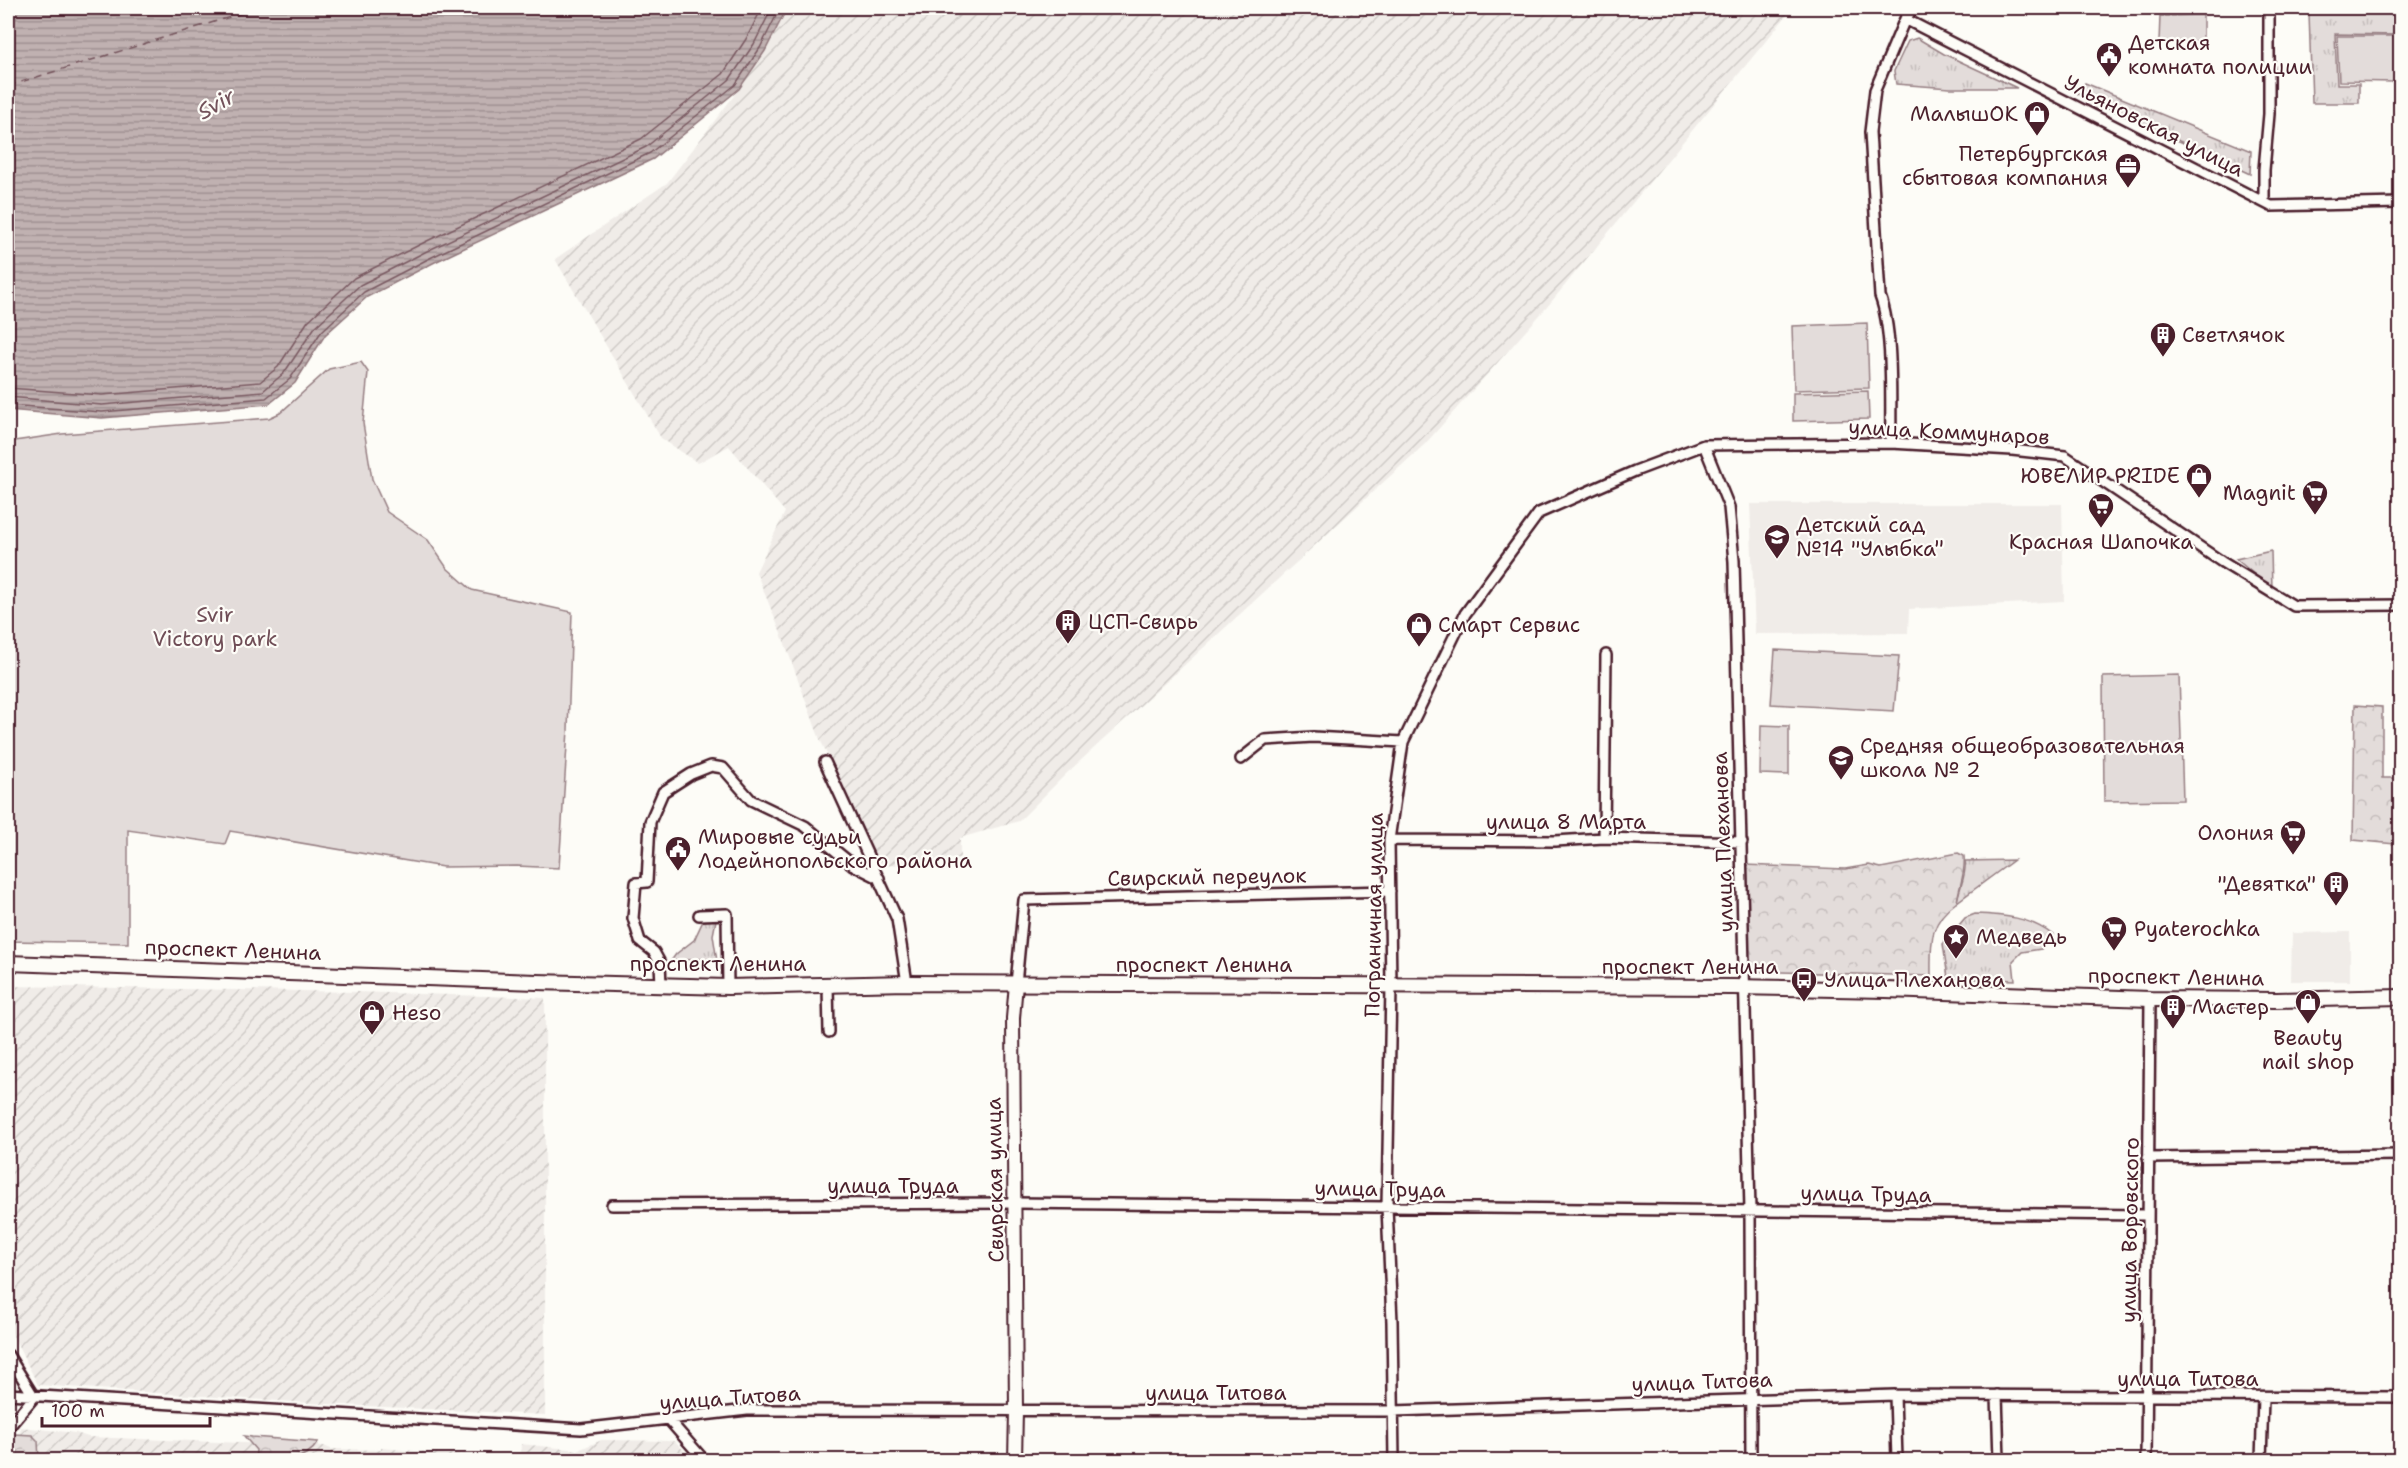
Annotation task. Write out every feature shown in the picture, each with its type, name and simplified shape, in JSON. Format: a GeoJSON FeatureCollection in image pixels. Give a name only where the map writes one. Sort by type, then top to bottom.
{"type":"FeatureCollection","features":[{"type":"Feature","properties":{"kind":"main road","name":"проспект Ленина"},"geometry":{"type":"LineString","coordinates":[[8,963],[728,987],[907,983],[1745,988],[1886,990],[2150,999],[2277,1000],[2400,997]]}},
{"type":"Feature","properties":{"kind":"street"},"geometry":{"type":"LineString","coordinates":[[1891,443],[1888,339],[1885,309],[1880,296],[1870,132],[1875,90],[1905,19],[1913,8]]}},
{"type":"Feature","properties":{"kind":"street"},"geometry":{"type":"LineString","coordinates":[[2264,202],[2264,170],[2269,114],[2269,8]]}},
{"type":"Feature","properties":{"kind":"street","name":"Ульяновская улица"},"geometry":{"type":"LineString","coordinates":[[1905,19],[2271,206],[2400,203]]}},
{"type":"Feature","properties":{"kind":"street","name":"улица Коммунаров"},"geometry":{"type":"LineString","coordinates":[[1635,471],[1704,445],[1891,443],[2012,450],[2065,456],[2222,562],[2294,606],[2400,605]]}},
{"type":"Feature","properties":{"kind":"street","name":"улица Плеханова"},"geometry":{"type":"LineString","coordinates":[[1704,445],[1730,507],[1734,561],[1736,716],[1742,842],[1750,1211],[1751,1461]]}},
{"type":"Feature","properties":{"kind":"street","name":"Пограничная улица"},"geometry":{"type":"LineString","coordinates":[[1394,1461],[1392,1322],[1387,1207],[1391,986],[1389,840],[1403,742],[1465,614],[1539,513],[1635,471]]}},
{"type":"Feature","properties":{"kind":"street"},"geometry":{"type":"LineString","coordinates":[[1604,838],[1606,655]]}},
{"type":"Feature","properties":{"kind":"street"},"geometry":{"type":"LineString","coordinates":[[1241,759],[1265,740],[1313,737],[1403,742]]}},
{"type":"Feature","properties":{"kind":"street"},"geometry":{"type":"LineString","coordinates":[[825,762],[897,921],[907,983]]}},
{"type":"Feature","properties":{"kind":"street"},"geometry":{"type":"LineString","coordinates":[[661,985],[660,963],[654,952],[640,942],[633,918],[636,883],[647,882],[650,822],[663,792],[691,774],[711,766],[723,768],[751,800],[805,826],[853,865],[879,878]]}},
{"type":"Feature","properties":{"kind":"street","name":"улица 8 Марта"},"geometry":{"type":"LineString","coordinates":[[1389,840],[1555,841],[1604,838],[1742,842]]}},
{"type":"Feature","properties":{"kind":"street","name":"Свирский переулок"},"geometry":{"type":"LineString","coordinates":[[1024,900],[1390,891]]}},
{"type":"Feature","properties":{"kind":"street","name":"Свирская улица"},"geometry":{"type":"LineString","coordinates":[[1015,1461],[1012,1018],[1024,900]]}},
{"type":"Feature","properties":{"kind":"street"},"geometry":{"type":"LineString","coordinates":[[699,915],[727,914],[728,987]]}},
{"type":"Feature","properties":{"kind":"street"},"geometry":{"type":"LineString","coordinates":[[828,986],[829,1032]]}},
{"type":"Feature","properties":{"kind":"street","name":"улица Воровского"},"geometry":{"type":"LineString","coordinates":[[2146,1461],[2150,999]]}},
{"type":"Feature","properties":{"kind":"street"},"geometry":{"type":"LineString","coordinates":[[2148,1158],[2400,1155]]}},
{"type":"Feature","properties":{"kind":"street","name":"улица Труда"},"geometry":{"type":"LineString","coordinates":[[612,1205],[1015,1203],[2147,1215]]}},
{"type":"Feature","properties":{"kind":"street"},"geometry":{"type":"LineString","coordinates":[[8,1355],[34,1397],[8,1428]]}},
{"type":"Feature","properties":{"kind":"street","name":"улица Титова"},"geometry":{"type":"LineString","coordinates":[[8,1394],[581,1429],[747,1410],[1393,1411],[1895,1395],[2146,1398],[2400,1397]]}},
{"type":"Feature","properties":{"kind":"street"},"geometry":{"type":"LineString","coordinates":[[1895,1395],[1897,1461]]}},
{"type":"Feature","properties":{"kind":"street"},"geometry":{"type":"LineString","coordinates":[[1997,1395],[1999,1461]]}},
{"type":"Feature","properties":{"kind":"street"},"geometry":{"type":"LineString","coordinates":[[2261,1461],[2264,1398]]}},
{"type":"Feature","properties":{"kind":"street"},"geometry":{"type":"LineString","coordinates":[[668,1419],[704,1461]]}},
{"type":"Feature","properties":{"kind":"shaded area"},"geometry":{"type":"Polygon","coordinates":[[[787,8],[1793,8],[1547,307],[1425,444],[1067,773],[1019,821],[960,838],[960,858],[884,866],[876,859],[819,737],[756,572],[785,512],[729,446],[698,463],[661,438],[555,259],[667,183],[739,89],[765,51],[787,8]]]}},
{"type":"Feature","properties":{"kind":"shaded area"},"geometry":{"type":"Polygon","coordinates":[[[1750,504],[2062,504],[2064,601],[1909,609],[1908,633],[1755,634],[1750,504]]]}},
{"type":"Feature","properties":{"kind":"shaded area"},"geometry":{"type":"Polygon","coordinates":[[[2350,932],[2350,981],[2291,981],[2292,933],[2350,932]]]}},
{"type":"Feature","properties":{"kind":"shaded area"},"geometry":{"type":"Polygon","coordinates":[[[8,986],[545,998],[545,1415],[325,1404],[38,1385],[8,1326],[8,986]]]}},
{"type":"Feature","properties":{"kind":"shaded area"},"geometry":{"type":"Polygon","coordinates":[[[21,1427],[76,1433],[88,1437],[324,1446],[331,1449],[381,1450],[381,1448],[520,1460],[15,1460],[21,1427]]]}},
{"type":"Feature","properties":{"kind":"shaded area"},"geometry":{"type":"Polygon","coordinates":[[[602,1440],[675,1441],[693,1460],[520,1460],[521,1444],[578,1450],[602,1440]]]}},
{"type":"Feature","properties":{"kind":"green space"},"geometry":{"type":"Polygon","coordinates":[[[2309,13],[2400,14],[2400,66],[2398,35],[2335,34],[2337,84],[2359,84],[2359,103],[2312,103],[2309,13]]]}},
{"type":"Feature","properties":{"kind":"green space"},"geometry":{"type":"Polygon","coordinates":[[[2203,15],[2203,41],[2159,42],[2160,16],[2203,15]]]}},
{"type":"Feature","properties":{"kind":"green space"},"geometry":{"type":"Polygon","coordinates":[[[2337,36],[2394,36],[2395,82],[2339,81],[2337,36]]]}},
{"type":"Feature","properties":{"kind":"green space"},"geometry":{"type":"Polygon","coordinates":[[[1917,38],[1944,54],[2017,88],[1950,88],[1896,84],[1894,71],[1908,41],[1917,38]]]}},
{"type":"Feature","properties":{"kind":"green space"},"geometry":{"type":"Polygon","coordinates":[[[2085,83],[2251,151],[2250,174],[2078,94],[2085,83]]]}},
{"type":"Feature","properties":{"kind":"green space"},"geometry":{"type":"Polygon","coordinates":[[[1867,323],[1869,388],[1794,390],[1792,326],[1867,323]]]}},
{"type":"Feature","properties":{"kind":"green space","name":"Svir Victory park"},"geometry":{"type":"Polygon","coordinates":[[[361,362],[368,372],[363,423],[372,479],[387,512],[428,540],[447,568],[472,590],[572,612],[568,730],[559,868],[443,867],[230,831],[225,844],[128,830],[128,943],[8,941],[8,442],[62,434],[269,418],[280,413],[329,369],[361,362]]]}},
{"type":"Feature","properties":{"kind":"green space"},"geometry":{"type":"Polygon","coordinates":[[[1868,391],[1869,419],[1793,421],[1793,393],[1868,391]]]}},
{"type":"Feature","properties":{"kind":"green space"},"geometry":{"type":"Polygon","coordinates":[[[2271,551],[2272,589],[2236,559],[2271,551]]]}},
{"type":"Feature","properties":{"kind":"green space"},"geometry":{"type":"Polygon","coordinates":[[[1775,650],[1899,656],[1894,711],[1771,704],[1775,650]]]}},
{"type":"Feature","properties":{"kind":"green space"},"geometry":{"type":"Polygon","coordinates":[[[2179,675],[2183,800],[2104,801],[2103,677],[2179,675]]]}},
{"type":"Feature","properties":{"kind":"green space"},"geometry":{"type":"Polygon","coordinates":[[[2355,705],[2382,707],[2382,778],[2400,778],[2400,819],[2397,820],[2395,844],[2353,840],[2355,705]]]}},
{"type":"Feature","properties":{"kind":"green space"},"geometry":{"type":"Polygon","coordinates":[[[1761,725],[1789,726],[1789,775],[1760,774],[1761,725]]]}},
{"type":"Feature","properties":{"kind":"green space"},"geometry":{"type":"Polygon","coordinates":[[[1958,853],[1964,856],[1964,862],[1957,902],[1936,926],[1931,953],[1931,976],[1744,971],[1745,865],[1845,869],[1869,865],[1881,868],[1958,853]]]}},
{"type":"Feature","properties":{"kind":"green space"},"geometry":{"type":"Polygon","coordinates":[[[2014,860],[1957,902],[1965,871],[1965,861],[2014,860]]]}},
{"type":"Feature","properties":{"kind":"green space"},"geometry":{"type":"Polygon","coordinates":[[[1975,914],[2006,916],[2026,921],[2053,935],[2041,949],[2022,952],[2013,961],[2015,980],[1948,978],[1943,944],[1965,918],[1975,914]]]}},
{"type":"Feature","properties":{"kind":"green space"},"geometry":{"type":"Polygon","coordinates":[[[716,920],[713,935],[717,961],[701,959],[671,961],[694,940],[703,921],[716,920]]]}},
{"type":"Feature","properties":{"kind":"green space"},"geometry":{"type":"Polygon","coordinates":[[[14,1434],[32,1435],[38,1441],[39,1460],[8,1460],[8,1450],[14,1434]]]}},
{"type":"Feature","properties":{"kind":"green space"},"geometry":{"type":"Polygon","coordinates":[[[244,1436],[318,1442],[306,1454],[298,1458],[281,1461],[255,1460],[256,1450],[244,1436]]]}},
{"type":"Feature","properties":{"kind":"water","name":"Svir"},"geometry":{"type":"Polygon","coordinates":[[[8,8],[787,8],[765,51],[739,89],[653,159],[435,262],[367,297],[325,335],[295,383],[269,404],[102,418],[8,410],[8,8]]]}},
{"type":"Feature","properties":{"kind":"ferry route"},"geometry":{"type":"LineString","coordinates":[[8,86],[259,8]]}},
{"type":"Feature","properties":{"kind":"place","name":"Детская комната полиции"},"geometry":{"type":"Point","coordinates":[2109,78]}},
{"type":"Feature","properties":{"kind":"place","name":"МалышОК"},"geometry":{"type":"Point","coordinates":[2037,137]}},
{"type":"Feature","properties":{"kind":"place","name":"Петербургская сбытовая компания"},"geometry":{"type":"Point","coordinates":[2128,189]}},
{"type":"Feature","properties":{"kind":"place","name":"Светлячок"},"geometry":{"type":"Point","coordinates":[2163,358]}},
{"type":"Feature","properties":{"kind":"place","name":"ЮВЕЛИР PRIDE"},"geometry":{"type":"Point","coordinates":[2199,499]}},
{"type":"Feature","properties":{"kind":"place","name":"Magnit"},"geometry":{"type":"Point","coordinates":[2315,516]}},
{"type":"Feature","properties":{"kind":"place","name":"Красная Шапочка"},"geometry":{"type":"Point","coordinates":[2101,529]}},
{"type":"Feature","properties":{"kind":"place","name":"Детский сад №14 \"Улыбка\""},"geometry":{"type":"Point","coordinates":[1777,560]}},
{"type":"Feature","properties":{"kind":"place","name":"ЦСП-Свирь"},"geometry":{"type":"Point","coordinates":[1068,645]}},
{"type":"Feature","properties":{"kind":"place","name":"Смарт Сервис"},"geometry":{"type":"Point","coordinates":[1419,648]}},
{"type":"Feature","properties":{"kind":"place","name":"Средняя общеобразовательная школа № 2"},"geometry":{"type":"Point","coordinates":[1841,781]}},
{"type":"Feature","properties":{"kind":"place","name":"Олония"},"geometry":{"type":"Point","coordinates":[2293,856]}},
{"type":"Feature","properties":{"kind":"place","name":"Мировые судьи Лодейнопольского района"},"geometry":{"type":"Point","coordinates":[678,872]}},
{"type":"Feature","properties":{"kind":"place","name":"\"Девятка\""},"geometry":{"type":"Point","coordinates":[2336,907]}},
{"type":"Feature","properties":{"kind":"place","name":"Pyaterochka"},"geometry":{"type":"Point","coordinates":[2114,952]}},
{"type":"Feature","properties":{"kind":"place","name":"Медведь"},"geometry":{"type":"Point","coordinates":[1956,960]}},
{"type":"Feature","properties":{"kind":"place","name":"Улица Плеханова"},"geometry":{"type":"Point","coordinates":[1804,1003]}},
{"type":"Feature","properties":{"kind":"place","name":"Beauty nail shop"},"geometry":{"type":"Point","coordinates":[2308,1025]}},
{"type":"Feature","properties":{"kind":"place","name":"Мастер"},"geometry":{"type":"Point","coordinates":[2173,1030]}},
{"type":"Feature","properties":{"kind":"place","name":"Heso"},"geometry":{"type":"Point","coordinates":[372,1036]}}]}
